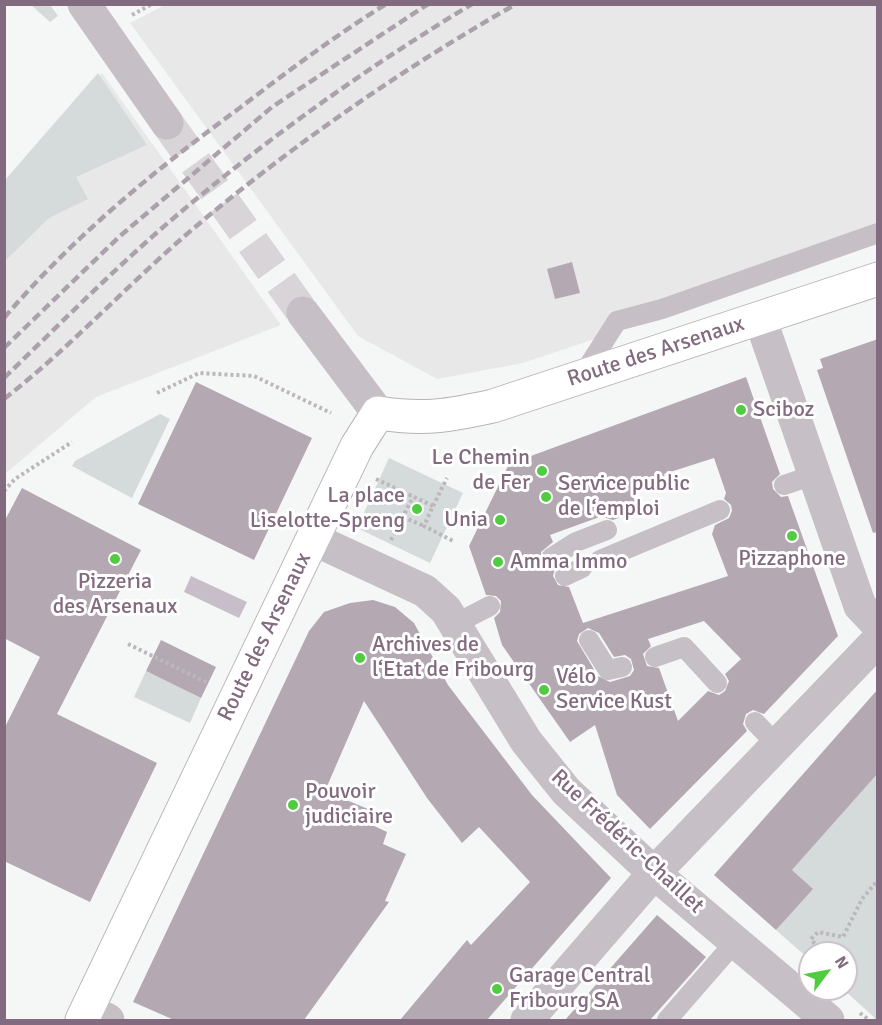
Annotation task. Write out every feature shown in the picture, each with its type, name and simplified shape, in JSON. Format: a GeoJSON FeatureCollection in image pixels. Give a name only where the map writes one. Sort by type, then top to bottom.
{"type":"FeatureCollection","features":[{"type":"Feature","properties":{"kind":"main road","name":"Route des Arsenaux"},"geometry":{"type":"LineString","coordinates":[[92,1017],[237,697],[357,446],[378,413],[412,418],[446,417],[493,406],[878,279]]}},
{"type":"Feature","properties":{"kind":"street"},"geometry":{"type":"LineString","coordinates":[[84,4],[167,123]]}},
{"type":"Feature","properties":{"kind":"street"},"geometry":{"type":"LineString","coordinates":[[303,313],[378,413]]}},
{"type":"Feature","properties":{"kind":"street"},"geometry":{"type":"LineString","coordinates":[[760,318],[799,480],[860,606],[878,625]]}},
{"type":"Feature","properties":{"kind":"street","name":"Rue Frédéric-Chaillet"},"geometry":{"type":"LineString","coordinates":[[313,539],[425,591],[446,610],[526,741],[566,791],[654,873],[828,1020]]}},
{"type":"Feature","properties":{"kind":"street"},"geometry":{"type":"LineString","coordinates":[[527,1020],[654,873],[766,734],[878,640]]}},
{"type":"Feature","properties":{"kind":"lane"},"geometry":{"type":"LineString","coordinates":[[582,376],[617,321],[662,309],[878,233]]}},
{"type":"Feature","properties":{"kind":"lane"},"geometry":{"type":"LineString","coordinates":[[582,568],[720,510]]}},
{"type":"Feature","properties":{"kind":"lane"},"geometry":{"type":"LineString","coordinates":[[551,558],[576,542],[607,530]]}},
{"type":"Feature","properties":{"kind":"lane"},"geometry":{"type":"LineString","coordinates":[[454,624],[490,606]]}},
{"type":"Feature","properties":{"kind":"lane"},"geometry":{"type":"LineString","coordinates":[[590,640],[608,670],[622,667]]}},
{"type":"Feature","properties":{"kind":"lane"},"geometry":{"type":"LineString","coordinates":[[655,657],[684,647],[717,683]]}},
{"type":"Feature","properties":{"kind":"lane"},"geometry":{"type":"LineString","coordinates":[[667,1020],[735,942]]}},
{"type":"Feature","properties":{"kind":"path"},"geometry":{"type":"LineString","coordinates":[[128,17],[152,4]]}},
{"type":"Feature","properties":{"kind":"path"},"geometry":{"type":"LineString","coordinates":[[157,393],[199,373],[254,376],[331,413]]}},
{"type":"Feature","properties":{"kind":"path"},"geometry":{"type":"LineString","coordinates":[[4,490],[15,479],[72,442]]}},
{"type":"Feature","properties":{"kind":"path"},"geometry":{"type":"LineString","coordinates":[[372,478],[433,506]]}},
{"type":"Feature","properties":{"kind":"path"},"geometry":{"type":"LineString","coordinates":[[423,526],[447,478]]}},
{"type":"Feature","properties":{"kind":"path"},"geometry":{"type":"LineString","coordinates":[[387,549],[413,496]]}},
{"type":"Feature","properties":{"kind":"path"},"geometry":{"type":"LineString","coordinates":[[403,517],[455,542]]}},
{"type":"Feature","properties":{"kind":"path"},"geometry":{"type":"LineString","coordinates":[[128,644],[237,697]]}},
{"type":"Feature","properties":{"kind":"path"},"geometry":{"type":"LineString","coordinates":[[813,941],[811,939],[818,932],[843,936],[862,899],[878,880]]}},
{"type":"Feature","properties":{"kind":"shaded area"},"geometry":{"type":"Polygon","coordinates":[[[167,4],[877,5],[877,244],[523,363],[437,379],[358,336],[130,23],[167,4]]]}},
{"type":"Feature","properties":{"kind":"shaded area"},"geometry":{"type":"Polygon","coordinates":[[[31,5],[50,5],[58,16],[50,22],[31,5]]]}},
{"type":"Feature","properties":{"kind":"shaded area"},"geometry":{"type":"Polygon","coordinates":[[[98,73],[147,145],[76,177],[88,199],[49,218],[5,261],[5,180],[98,73]]]}},
{"type":"Feature","properties":{"kind":"shaded area"},"geometry":{"type":"Polygon","coordinates":[[[102,73],[281,325],[96,397],[5,474],[5,187],[102,73]]]}},
{"type":"Feature","properties":{"kind":"shaded area"},"geometry":{"type":"Polygon","coordinates":[[[160,414],[170,419],[132,498],[72,466],[75,461],[160,414]]]}},
{"type":"Feature","properties":{"kind":"shaded area"},"geometry":{"type":"Polygon","coordinates":[[[389,458],[463,493],[430,563],[357,528],[389,458]]]}},
{"type":"Feature","properties":{"kind":"shaded area"},"geometry":{"type":"Polygon","coordinates":[[[191,576],[247,602],[239,618],[184,592],[191,576]]]}},
{"type":"Feature","properties":{"kind":"shaded area"},"geometry":{"type":"Polygon","coordinates":[[[146,671],[201,698],[190,723],[134,697],[146,671]]]}},
{"type":"Feature","properties":{"kind":"shaded area"},"geometry":{"type":"Polygon","coordinates":[[[877,773],[877,1020],[856,1001],[858,1001],[858,941],[798,941],[798,949],[776,930],[812,889],[792,870],[877,773]]]}},
{"type":"Feature","properties":{"kind":"building"},"geometry":{"type":"Polygon","coordinates":[[[572,262],[580,293],[555,299],[547,269],[572,262]]]}},
{"type":"Feature","properties":{"kind":"building"},"geometry":{"type":"Polygon","coordinates":[[[878,339],[878,532],[873,533],[817,370],[823,368],[820,359],[878,339]]]}},
{"type":"Feature","properties":{"kind":"building"},"geometry":{"type":"Polygon","coordinates":[[[746,377],[780,474],[772,482],[773,489],[781,497],[788,496],[838,636],[764,714],[753,710],[746,714],[743,724],[747,731],[650,829],[617,795],[595,725],[570,742],[502,645],[494,618],[500,612],[501,601],[496,596],[486,595],[469,546],[509,464],[746,377]],[[714,458],[664,474],[665,478],[632,493],[638,511],[613,520],[606,518],[605,515],[550,535],[553,542],[541,552],[541,564],[546,569],[555,569],[553,576],[558,585],[569,587],[583,623],[728,576],[712,534],[715,525],[729,518],[732,511],[731,505],[724,499],[726,493],[714,458]],[[704,621],[648,639],[651,646],[643,654],[647,666],[659,668],[678,721],[708,691],[719,695],[725,691],[729,681],[725,674],[741,659],[704,621]],[[588,628],[579,634],[577,641],[598,676],[610,682],[630,676],[634,670],[631,659],[625,655],[614,657],[599,633],[588,628]]]}},
{"type":"Feature","properties":{"kind":"building"},"geometry":{"type":"Polygon","coordinates":[[[196,382],[312,438],[254,560],[138,504],[196,382]]]}},
{"type":"Feature","properties":{"kind":"building"},"geometry":{"type":"Polygon","coordinates":[[[22,488],[141,550],[57,714],[157,763],[90,902],[4,861],[4,729],[40,657],[4,638],[4,522],[22,488]]]}},
{"type":"Feature","properties":{"kind":"building","name":"Pouvoir judiciaire"},"geometry":{"type":"Polygon","coordinates":[[[373,600],[395,607],[414,623],[448,685],[532,795],[611,878],[487,1020],[400,1020],[467,940],[471,945],[530,882],[479,827],[462,843],[427,798],[364,701],[325,791],[375,812],[370,824],[387,832],[383,844],[406,854],[385,901],[389,902],[304,1020],[174,1020],[133,1002],[309,631],[324,612],[350,603],[373,600]]]}},
{"type":"Feature","properties":{"kind":"building"},"geometry":{"type":"Polygon","coordinates":[[[161,640],[216,667],[201,698],[146,671],[161,640]]]}},
{"type":"Feature","properties":{"kind":"building"},"geometry":{"type":"Polygon","coordinates":[[[878,689],[878,773],[792,870],[813,889],[776,930],[714,875],[878,689]]]}},
{"type":"Feature","properties":{"kind":"building"},"geometry":{"type":"Polygon","coordinates":[[[657,915],[706,957],[699,965],[650,1020],[565,1020],[657,915]]]}},
{"type":"Feature","properties":{"kind":"tunnel"},"geometry":{"type":"LineString","coordinates":[[167,123],[303,313]]}},
{"type":"Feature","properties":{"kind":"railway"},"geometry":{"type":"LineString","coordinates":[[4,318],[58,259],[116,205],[294,67],[386,4]]}},
{"type":"Feature","properties":{"kind":"railway"},"geometry":{"type":"LineString","coordinates":[[4,348],[120,236],[272,107],[428,4]]}},
{"type":"Feature","properties":{"kind":"railway"},"geometry":{"type":"LineString","coordinates":[[4,378],[132,255],[247,158],[320,104],[472,4]]}},
{"type":"Feature","properties":{"kind":"railway"},"geometry":{"type":"LineString","coordinates":[[4,399],[53,358],[194,228],[270,167],[390,81],[516,4]]}},
{"type":"Feature","properties":{"kind":"place","name":"Sciboz"},"geometry":{"type":"Point","coordinates":[741,410]}},
{"type":"Feature","properties":{"kind":"place","name":"Le Chemin de Fer"},"geometry":{"type":"Point","coordinates":[542,471]}},
{"type":"Feature","properties":{"kind":"place","name":"Service public de l‘emploi"},"geometry":{"type":"Point","coordinates":[546,497]}},
{"type":"Feature","properties":{"kind":"place","name":"La place Liselotte-Spreng"},"geometry":{"type":"Point","coordinates":[417,509]}},
{"type":"Feature","properties":{"kind":"place","name":"Unia"},"geometry":{"type":"Point","coordinates":[500,520]}},
{"type":"Feature","properties":{"kind":"place","name":"Pizzaphone"},"geometry":{"type":"Point","coordinates":[792,536]}},
{"type":"Feature","properties":{"kind":"place","name":"Pizzeria des Arsenaux"},"geometry":{"type":"Point","coordinates":[115,559]}},
{"type":"Feature","properties":{"kind":"place","name":"Amma Immo"},"geometry":{"type":"Point","coordinates":[498,562]}},
{"type":"Feature","properties":{"kind":"place","name":"Archives de l‘Etat de Fribourg"},"geometry":{"type":"Point","coordinates":[360,658]}},
{"type":"Feature","properties":{"kind":"place","name":"Vélo Service Kust"},"geometry":{"type":"Point","coordinates":[544,690]}},
{"type":"Feature","properties":{"kind":"place","name":"Pouvoir judiciaire"},"geometry":{"type":"Point","coordinates":[293,805]}},
{"type":"Feature","properties":{"kind":"place","name":"Garage Central Fribourg SA"},"geometry":{"type":"Point","coordinates":[497,989]}}]}
